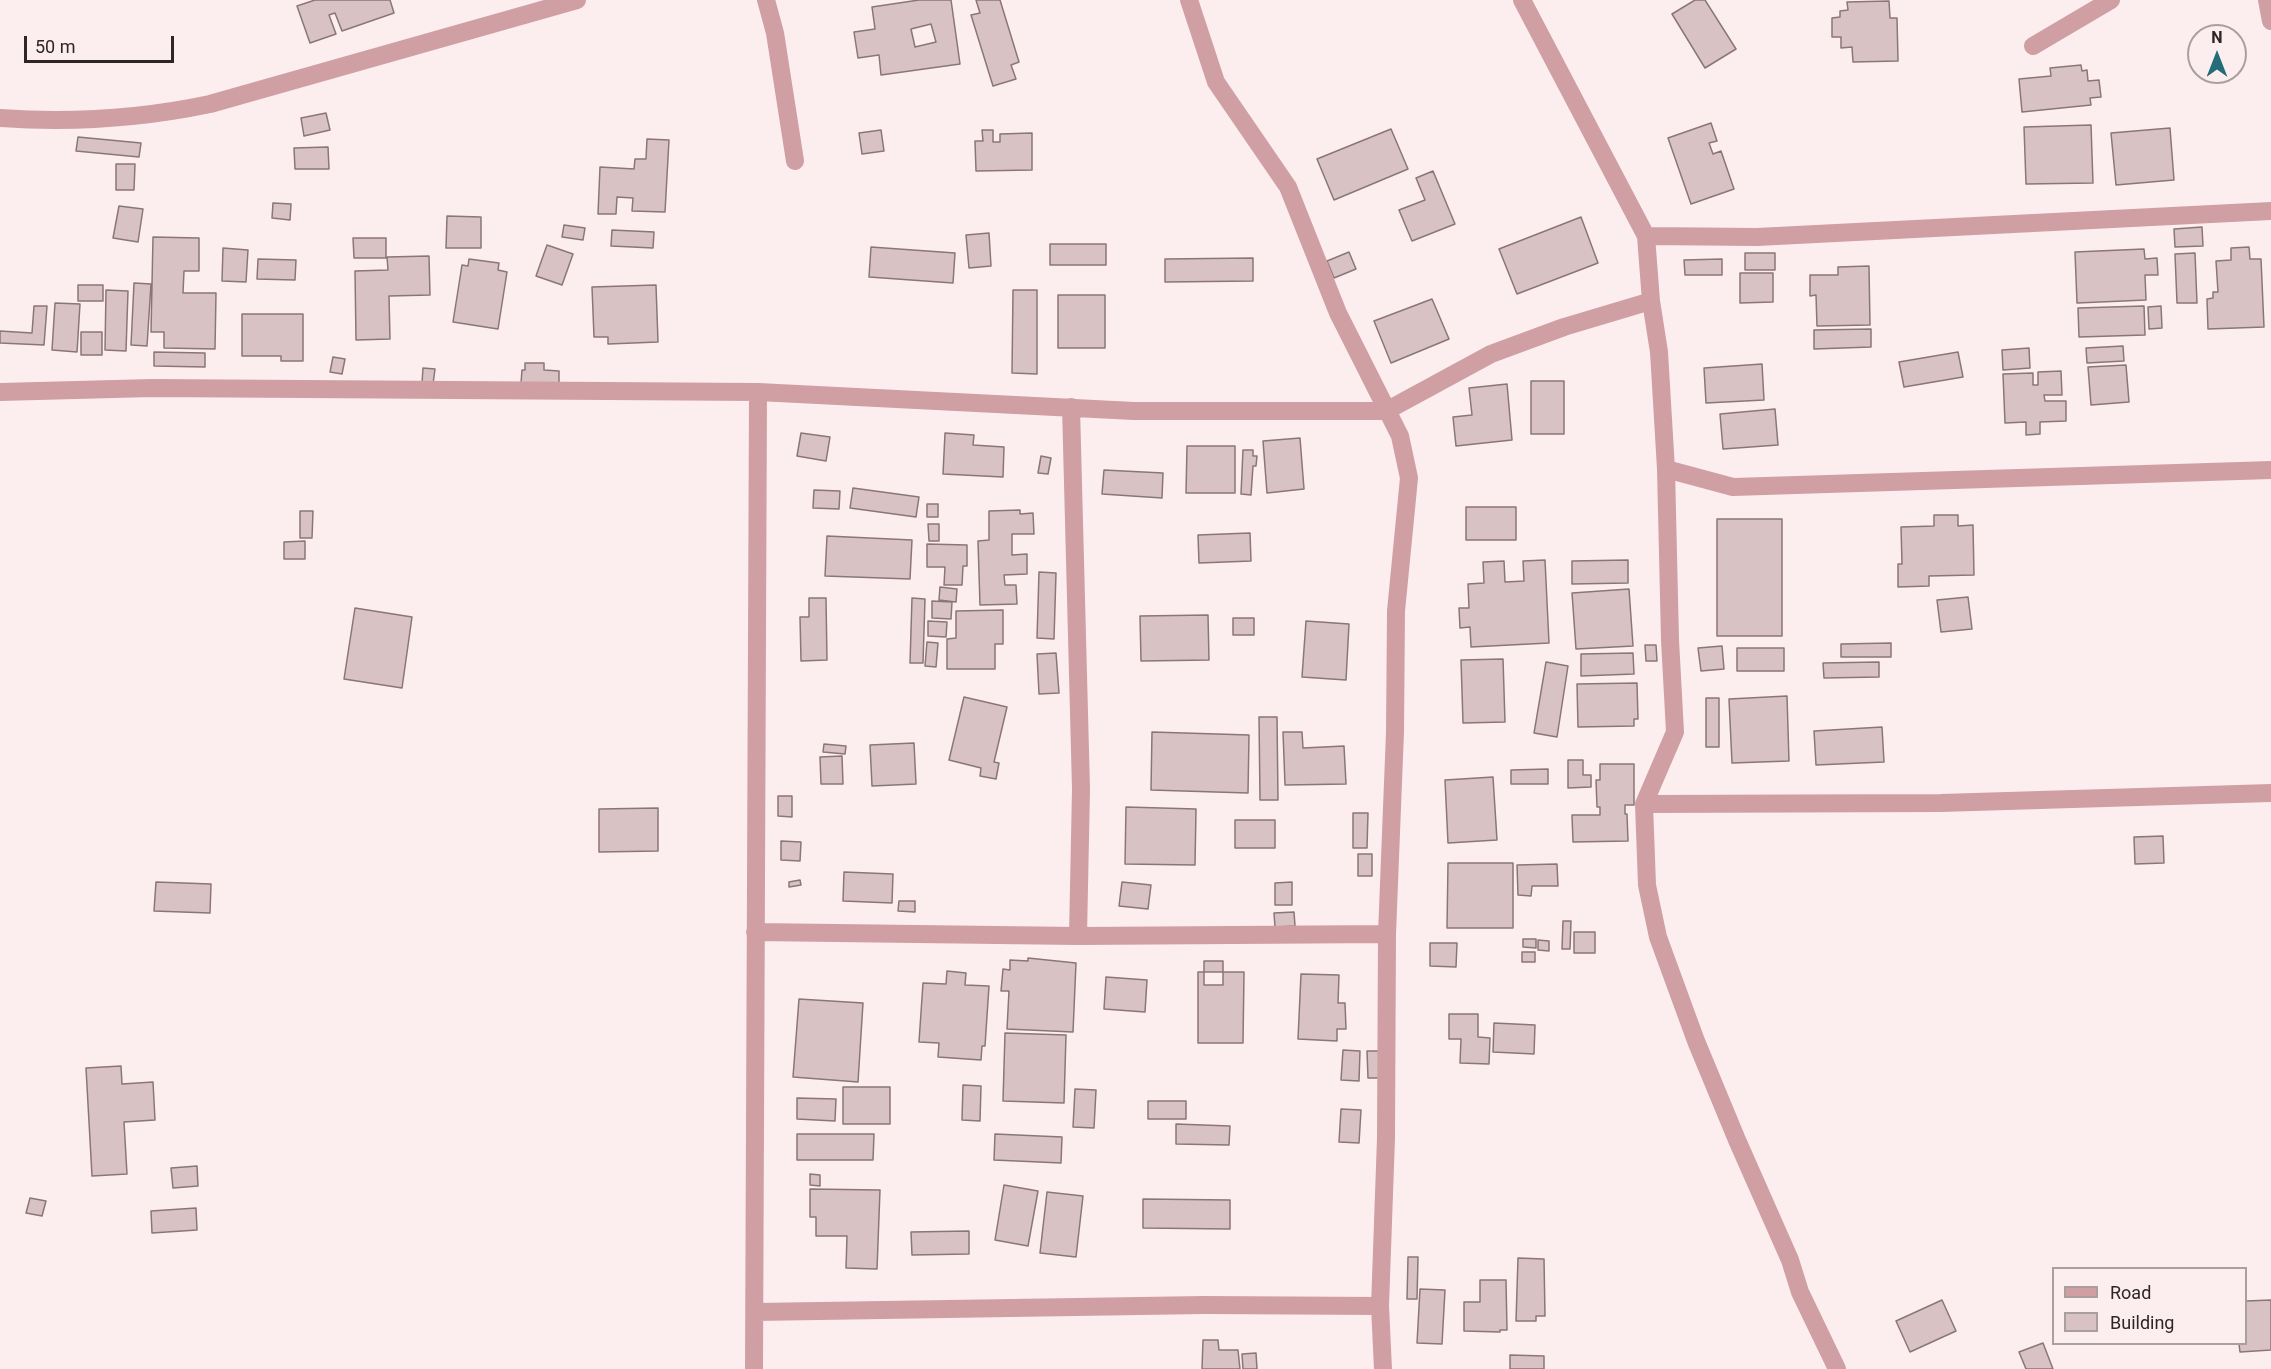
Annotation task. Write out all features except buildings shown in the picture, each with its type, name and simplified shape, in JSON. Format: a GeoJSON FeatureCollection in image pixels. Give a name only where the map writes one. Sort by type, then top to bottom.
{"type":"FeatureCollection","features":[{"type":"Feature","properties":{"kind":"street"},"geometry":{"type":"LineString","coordinates":[[0,118],[35,121],[91,120],[158,115],[210,104],[337,70],[546,7],[577,0]]}},
{"type":"Feature","properties":{"kind":"street"},"geometry":{"type":"LineString","coordinates":[[766,0],[775,33],[795,161]]}},
{"type":"Feature","properties":{"kind":"street"},"geometry":{"type":"LineString","coordinates":[[1189,0],[1216,82],[1288,187],[1338,313],[1400,436],[1409,478],[1396,611],[1395,732],[1386,934],[1386,1138],[1380,1306],[1383,1369]]}},
{"type":"Feature","properties":{"kind":"street"},"geometry":{"type":"LineString","coordinates":[[1522,0],[1646,236],[1651,302],[1659,352],[1666,469],[1670,640],[1675,732],[1644,804],[1647,885],[1658,937],[1696,1041],[1737,1140],[1790,1260],[1800,1292],[1837,1369]]}},
{"type":"Feature","properties":{"kind":"street"},"geometry":{"type":"LineString","coordinates":[[2033,46],[2111,0]]}},
{"type":"Feature","properties":{"kind":"street"},"geometry":{"type":"LineString","coordinates":[[2267,0],[2271,21]]}},
{"type":"Feature","properties":{"kind":"street"},"geometry":{"type":"LineString","coordinates":[[1646,236],[1757,237],[2271,211]]}},
{"type":"Feature","properties":{"kind":"street"},"geometry":{"type":"LineString","coordinates":[[0,392],[152,388],[758,392],[1134,411],[1386,411],[1491,354],[1564,327],[1651,302]]}},
{"type":"Feature","properties":{"kind":"street"},"geometry":{"type":"LineString","coordinates":[[754,1369],[758,392]]}},
{"type":"Feature","properties":{"kind":"street"},"geometry":{"type":"LineString","coordinates":[[1071,407],[1081,789],[1078,936]]}},
{"type":"Feature","properties":{"kind":"street"},"geometry":{"type":"LineString","coordinates":[[1666,469],[1733,488],[2271,470]]}},
{"type":"Feature","properties":{"kind":"street"},"geometry":{"type":"LineString","coordinates":[[1644,804],[1941,803],[2271,794]]}},
{"type":"Feature","properties":{"kind":"street"},"geometry":{"type":"LineString","coordinates":[[755,932],[1078,936],[1386,934]]}},
{"type":"Feature","properties":{"kind":"street"},"geometry":{"type":"LineString","coordinates":[[754,1312],[1204,1305],[1380,1306]]}}]}
